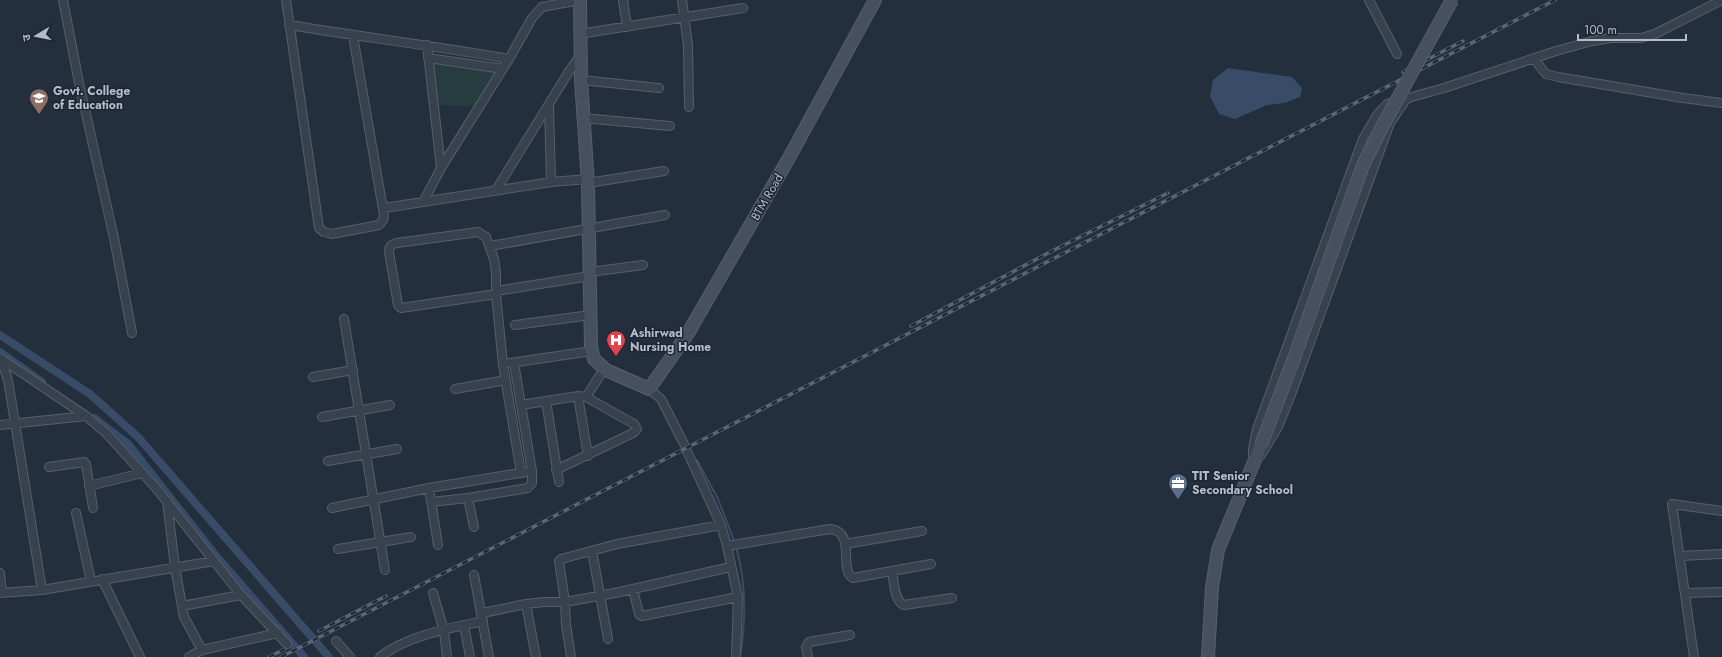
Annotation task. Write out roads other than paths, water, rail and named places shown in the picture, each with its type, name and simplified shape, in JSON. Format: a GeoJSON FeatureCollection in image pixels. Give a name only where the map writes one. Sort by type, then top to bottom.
{"type":"FeatureCollection","features":[{"type":"Feature","properties":{"kind":"street"},"geometry":{"type":"LineString","coordinates":[[63,0],[79,83],[114,238],[132,333]]}},
{"type":"Feature","properties":{"kind":"street"},"geometry":{"type":"LineString","coordinates":[[286,0],[319,228],[324,232],[332,234],[379,225],[383,220],[384,208],[353,36]]}},
{"type":"Feature","properties":{"kind":"street"},"geometry":{"type":"LineString","coordinates":[[423,202],[441,168],[510,59],[532,18],[542,8],[580,0],[579,34],[588,181],[592,351],[594,359],[604,369],[649,389],[661,399],[732,545],[731,568],[738,597],[736,657]]}},
{"type":"Feature","properties":{"kind":"street"},"geometry":{"type":"LineString","coordinates":[[623,0],[627,27]]}},
{"type":"Feature","properties":{"kind":"street"},"geometry":{"type":"LineString","coordinates":[[682,0],[689,52],[690,107]]}},
{"type":"Feature","properties":{"kind":"street","name":"BTM Road"},"geometry":{"type":"LineString","coordinates":[[649,389],[687,335],[790,156],[875,0]]}},
{"type":"Feature","properties":{"kind":"street"},"geometry":{"type":"LineString","coordinates":[[1369,0],[1397,54]]}},
{"type":"Feature","properties":{"kind":"street"},"geometry":{"type":"LineString","coordinates":[[1208,657],[1212,587],[1218,550],[1261,445],[1293,361],[1363,164],[1452,0]]}},
{"type":"Feature","properties":{"kind":"street"},"geometry":{"type":"LineString","coordinates":[[1253,464],[1253,448],[1257,429],[1363,139],[1377,115],[1387,104],[1444,88],[1592,41],[1611,38],[1641,38],[1654,34],[1722,0]]}},
{"type":"Feature","properties":{"kind":"street"},"geometry":{"type":"LineString","coordinates":[[579,34],[743,8]]}},
{"type":"Feature","properties":{"kind":"street"},"geometry":{"type":"LineString","coordinates":[[289,25],[353,36],[427,45],[510,59]]}},
{"type":"Feature","properties":{"kind":"street"},"geometry":{"type":"LineString","coordinates":[[427,45],[441,168]]}},
{"type":"Feature","properties":{"kind":"street"},"geometry":{"type":"LineString","coordinates":[[496,190],[580,56]]}},
{"type":"Feature","properties":{"kind":"street"},"geometry":{"type":"LineString","coordinates":[[428,58],[504,69]]}},
{"type":"Feature","properties":{"kind":"street"},"geometry":{"type":"LineString","coordinates":[[1534,59],[1546,74],[1558,77],[1722,103]]}},
{"type":"Feature","properties":{"kind":"street"},"geometry":{"type":"LineString","coordinates":[[581,80],[659,88]]}},
{"type":"Feature","properties":{"kind":"street"},"geometry":{"type":"LineString","coordinates":[[1253,464],[1265,450],[1278,427],[1390,123],[1407,98]]}},
{"type":"Feature","properties":{"kind":"street"},"geometry":{"type":"LineString","coordinates":[[548,105],[551,182]]}},
{"type":"Feature","properties":{"kind":"street"},"geometry":{"type":"LineString","coordinates":[[583,118],[670,126]]}},
{"type":"Feature","properties":{"kind":"street"},"geometry":{"type":"LineString","coordinates":[[384,208],[551,182],[588,181],[664,171]]}},
{"type":"Feature","properties":{"kind":"street"},"geometry":{"type":"LineString","coordinates":[[490,246],[665,215]]}},
{"type":"Feature","properties":{"kind":"street"},"geometry":{"type":"LineString","coordinates":[[521,473],[503,364],[496,292],[496,273],[490,246],[486,237],[478,232],[392,244],[389,249],[398,305],[401,308],[496,292],[643,265]]}},
{"type":"Feature","properties":{"kind":"street"},"geometry":{"type":"LineString","coordinates":[[515,325],[591,315]]}},
{"type":"Feature","properties":{"kind":"street"},"geometry":{"type":"LineString","coordinates":[[344,319],[385,570]]}},
{"type":"Feature","properties":{"kind":"street"},"geometry":{"type":"LineString","coordinates":[[503,364],[592,351]]}},
{"type":"Feature","properties":{"kind":"street"},"geometry":{"type":"LineString","coordinates":[[1,358],[4,381],[15,423],[42,590]]}},
{"type":"Feature","properties":{"kind":"street"},"geometry":{"type":"LineString","coordinates":[[1,358],[86,416],[106,433],[167,500],[241,595],[288,644]]}},
{"type":"Feature","properties":{"kind":"street"},"geometry":{"type":"LineString","coordinates":[[431,502],[468,498],[528,488],[532,483],[532,471],[514,363]]}},
{"type":"Feature","properties":{"kind":"street"},"geometry":{"type":"LineString","coordinates":[[588,456],[582,396],[604,369]]}},
{"type":"Feature","properties":{"kind":"street"},"geometry":{"type":"LineString","coordinates":[[313,377],[352,370]]}},
{"type":"Feature","properties":{"kind":"street"},"geometry":{"type":"LineString","coordinates":[[455,389],[506,380]]}},
{"type":"Feature","properties":{"kind":"street"},"geometry":{"type":"LineString","coordinates":[[522,405],[582,396],[634,424],[637,429],[588,456],[556,470]]}},
{"type":"Feature","properties":{"kind":"street"},"geometry":{"type":"LineString","coordinates":[[546,401],[559,482]]}},
{"type":"Feature","properties":{"kind":"street"},"geometry":{"type":"LineString","coordinates":[[322,417],[390,405]]}},
{"type":"Feature","properties":{"kind":"street"},"geometry":{"type":"LineString","coordinates":[[0,426],[15,423],[86,416]]}},
{"type":"Feature","properties":{"kind":"street"},"geometry":{"type":"LineString","coordinates":[[328,461],[397,449]]}},
{"type":"Feature","properties":{"kind":"street"},"geometry":{"type":"LineString","coordinates":[[49,467],[84,462],[87,467],[93,508]]}},
{"type":"Feature","properties":{"kind":"street"},"geometry":{"type":"LineString","coordinates":[[332,508],[429,488],[532,471]]}},
{"type":"Feature","properties":{"kind":"street"},"geometry":{"type":"LineString","coordinates":[[89,486],[142,473]]}},
{"type":"Feature","properties":{"kind":"street"},"geometry":{"type":"LineString","coordinates":[[429,488],[438,545]]}},
{"type":"Feature","properties":{"kind":"street"},"geometry":{"type":"LineString","coordinates":[[468,498],[474,527]]}},
{"type":"Feature","properties":{"kind":"street"},"geometry":{"type":"LineString","coordinates":[[167,500],[175,567],[184,617],[202,650]]}},
{"type":"Feature","properties":{"kind":"street"},"geometry":{"type":"LineString","coordinates":[[1694,657],[1672,504],[1722,511]]}},
{"type":"Feature","properties":{"kind":"street"},"geometry":{"type":"LineString","coordinates":[[76,513],[91,581]]}},
{"type":"Feature","properties":{"kind":"street"},"geometry":{"type":"LineString","coordinates":[[571,657],[559,561],[566,557],[617,544],[721,525]]}},
{"type":"Feature","properties":{"kind":"street"},"geometry":{"type":"LineString","coordinates":[[732,545],[837,529],[841,532],[845,544],[848,573],[851,577],[857,578],[931,564]]}},
{"type":"Feature","properties":{"kind":"street"},"geometry":{"type":"LineString","coordinates":[[845,544],[922,531]]}},
{"type":"Feature","properties":{"kind":"street"},"geometry":{"type":"LineString","coordinates":[[338,549],[411,538]]}},
{"type":"Feature","properties":{"kind":"street"},"geometry":{"type":"LineString","coordinates":[[592,551],[608,639]]}},
{"type":"Feature","properties":{"kind":"street"},"geometry":{"type":"LineString","coordinates":[[1680,556],[1722,554]]}},
{"type":"Feature","properties":{"kind":"street"},"geometry":{"type":"LineString","coordinates":[[0,573],[1,593],[42,590],[214,561]]}},
{"type":"Feature","properties":{"kind":"street"},"geometry":{"type":"LineString","coordinates":[[380,657],[389,650],[410,639],[464,625],[482,617],[526,604],[565,602],[601,596],[731,568]]}},
{"type":"Feature","properties":{"kind":"street"},"geometry":{"type":"LineString","coordinates":[[892,571],[898,599],[900,603],[904,605],[952,598]]}},
{"type":"Feature","properties":{"kind":"street"},"geometry":{"type":"LineString","coordinates":[[474,575],[489,657]]}},
{"type":"Feature","properties":{"kind":"street"},"geometry":{"type":"LineString","coordinates":[[102,580],[140,657]]}},
{"type":"Feature","properties":{"kind":"street"},"geometry":{"type":"LineString","coordinates":[[633,589],[639,614],[642,616],[738,597]]}},
{"type":"Feature","properties":{"kind":"street"},"geometry":{"type":"LineString","coordinates":[[1685,593],[1722,592]]}},
{"type":"Feature","properties":{"kind":"street"},"geometry":{"type":"LineString","coordinates":[[433,593],[444,631],[447,657]]}},
{"type":"Feature","properties":{"kind":"street"},"geometry":{"type":"LineString","coordinates":[[182,606],[241,595]]}},
{"type":"Feature","properties":{"kind":"street"},"geometry":{"type":"LineString","coordinates":[[526,604],[536,657]]}},
{"type":"Feature","properties":{"kind":"street"},"geometry":{"type":"LineString","coordinates":[[464,625],[470,657]]}},
{"type":"Feature","properties":{"kind":"street"},"geometry":{"type":"LineString","coordinates":[[189,657],[202,650],[278,633]]}},
{"type":"Feature","properties":{"kind":"street"},"geometry":{"type":"LineString","coordinates":[[808,657],[806,647],[809,642],[850,635]]}},
{"type":"Feature","properties":{"kind":"street"},"geometry":{"type":"LineString","coordinates":[[336,641],[350,657]]}},
{"type":"Feature","properties":{"kind":"water"},"geometry":{"type":"Polygon","coordinates":[[[1228,68],[1292,77],[1302,88],[1300,97],[1285,103],[1267,105],[1235,119],[1219,114],[1210,96],[1213,80],[1228,68]]]}},
{"type":"Feature","properties":{"kind":"waterway"},"geometry":{"type":"LineString","coordinates":[[0,335],[90,394],[138,437],[329,657]]}},
{"type":"Feature","properties":{"kind":"waterway"},"geometry":{"type":"LineString","coordinates":[[0,352],[42,382]]}},
{"type":"Feature","properties":{"kind":"waterway"},"geometry":{"type":"LineString","coordinates":[[94,418],[128,444],[217,557],[304,657]]}},
{"type":"Feature","properties":{"kind":"waterway"},"geometry":{"type":"LineString","coordinates":[[697,460],[718,499],[735,543]]}},
{"type":"Feature","properties":{"kind":"waterway"},"geometry":{"type":"LineString","coordinates":[[736,547],[740,561],[744,588],[744,616],[740,657]]}},
{"type":"Feature","properties":{"kind":"railway"},"geometry":{"type":"LineString","coordinates":[[281,657],[1555,0]]}},
{"type":"Feature","properties":{"kind":"railway"},"geometry":{"type":"LineString","coordinates":[[1403,72],[1463,41]]}},
{"type":"Feature","properties":{"kind":"railway"},"geometry":{"type":"LineString","coordinates":[[911,326],[1050,252],[1168,193]]}},
{"type":"Feature","properties":{"kind":"railway"},"geometry":{"type":"LineString","coordinates":[[319,631],[386,596]]}},
{"type":"Feature","properties":{"kind":"railway"},"geometry":{"type":"LineString","coordinates":[[269,657],[285,649]]}},
{"type":"Feature","properties":{"kind":"place","name":"Govt. College of Education"},"geometry":{"type":"Point","coordinates":[39,115]}},
{"type":"Feature","properties":{"kind":"place","name":"Ashirwad Nursing Home"},"geometry":{"type":"Point","coordinates":[616,357]}},
{"type":"Feature","properties":{"kind":"place","name":"TIT Senior Secondary School"},"geometry":{"type":"Point","coordinates":[1178,500]}}]}
